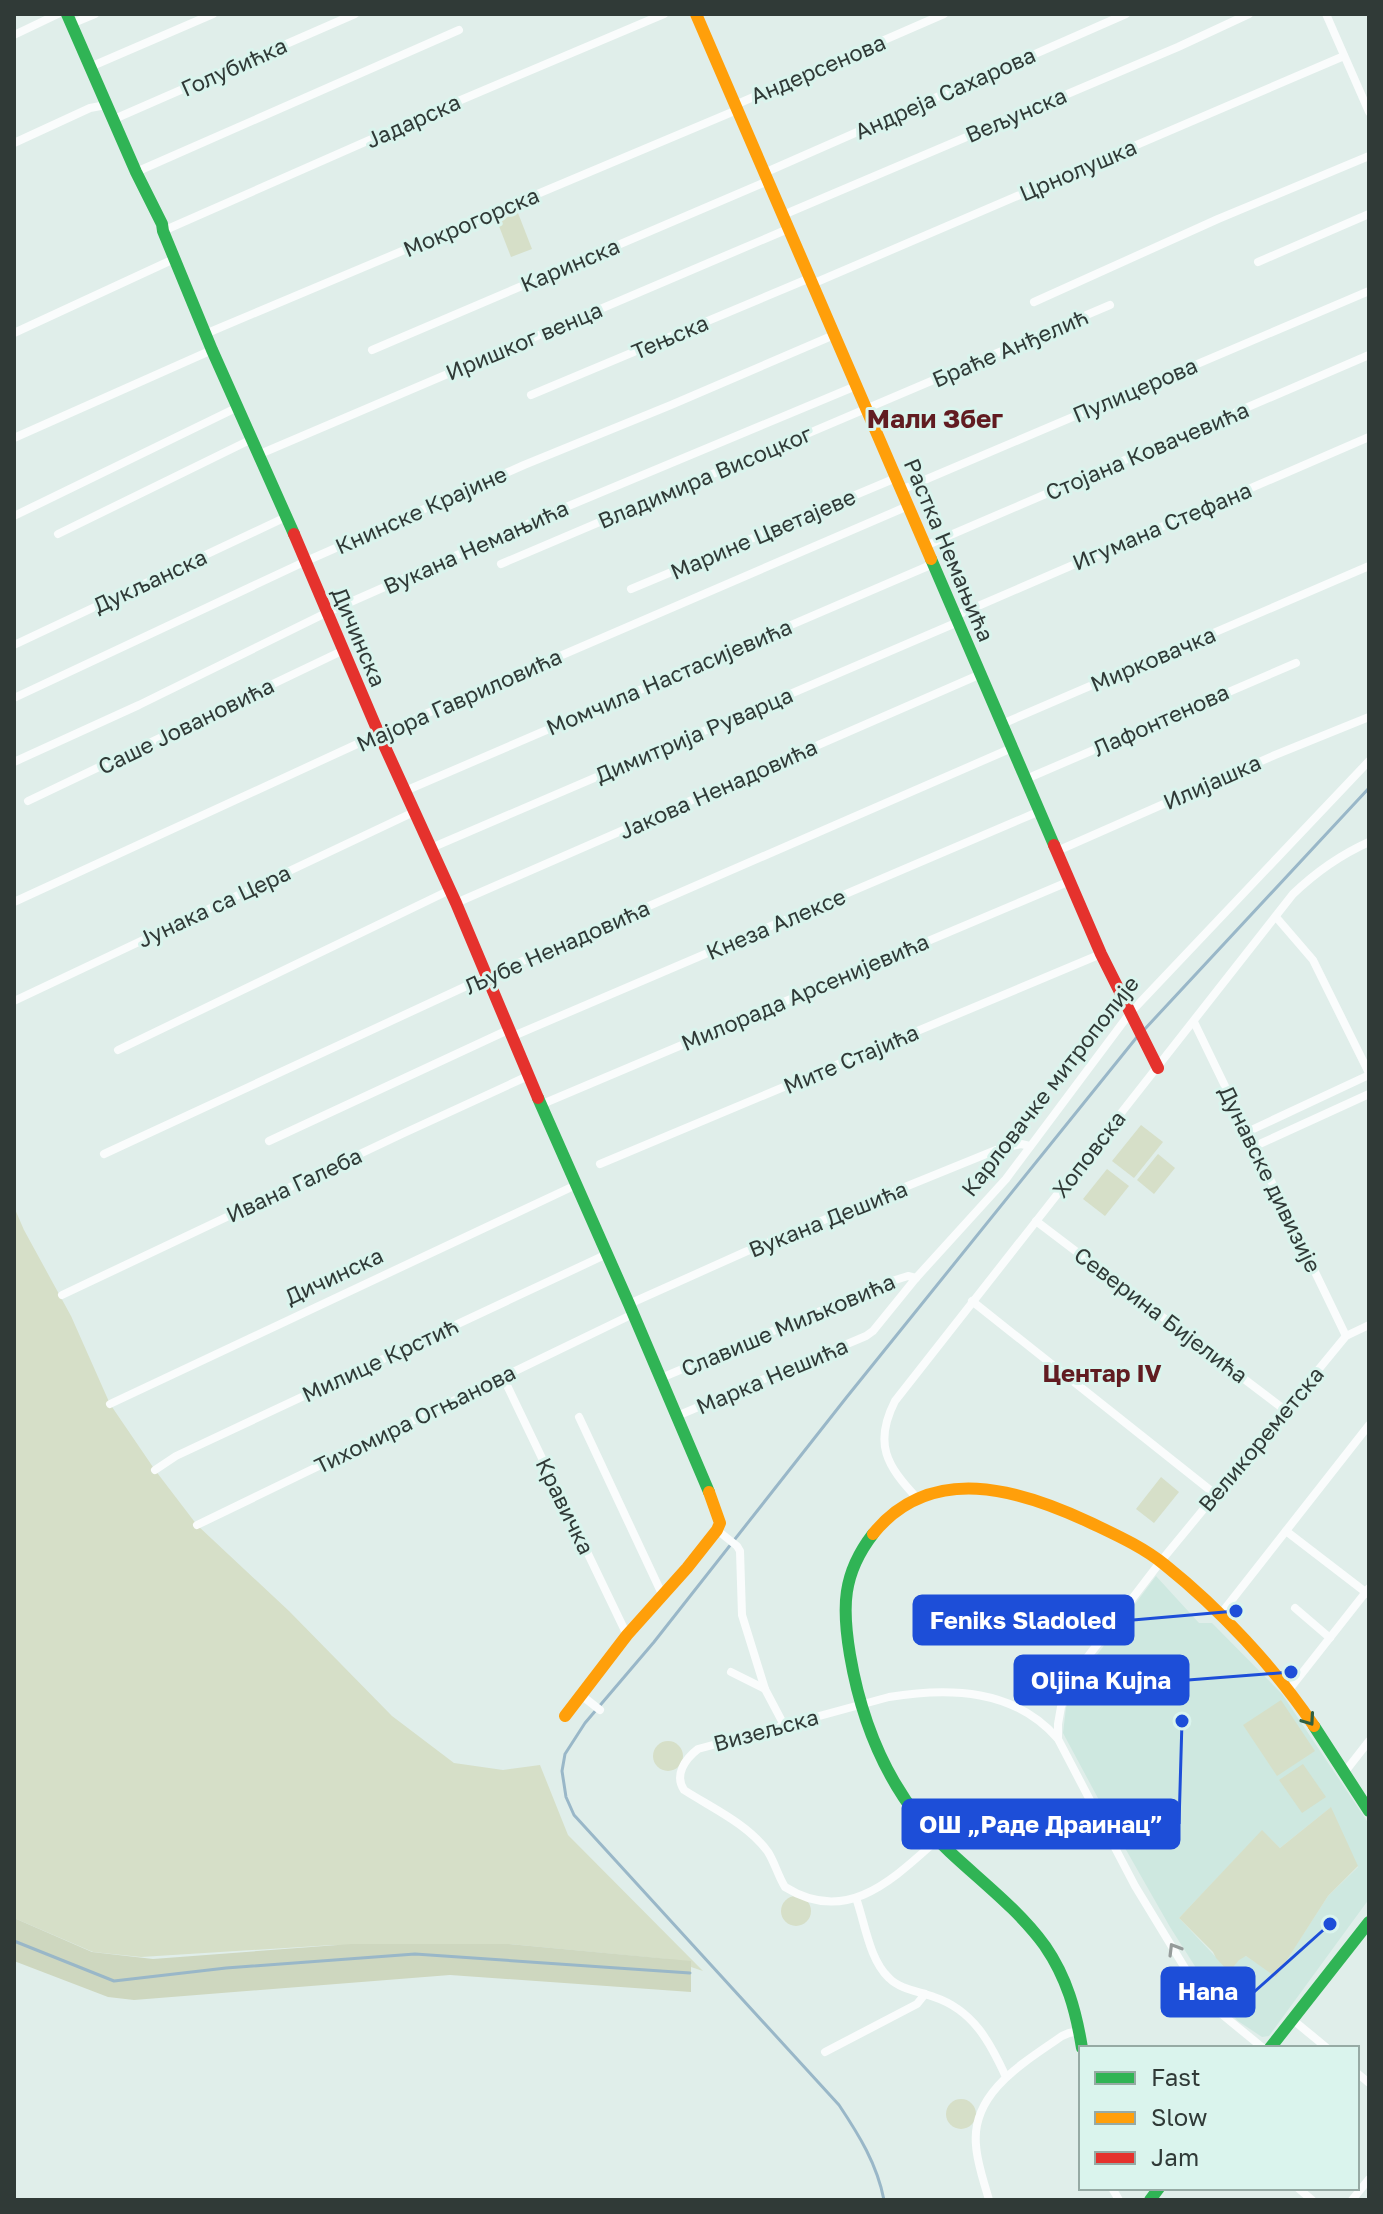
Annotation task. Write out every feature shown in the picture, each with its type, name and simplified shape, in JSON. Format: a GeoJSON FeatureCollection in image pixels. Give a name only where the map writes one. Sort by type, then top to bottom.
{"type":"FeatureCollection","features":[{"type":"Feature","properties":{"kind":"street"},"geometry":{"type":"LineString","coordinates":[[14,35],[58,14]]}},
{"type":"Feature","properties":{"kind":"street"},"geometry":{"type":"LineString","coordinates":[[69,19],[95,14]]}},
{"type":"Feature","properties":{"kind":"street"},"geometry":{"type":"LineString","coordinates":[[90,67],[213,14]]}},
{"type":"Feature","properties":{"kind":"street","name":"Голубићка"},"geometry":{"type":"LineString","coordinates":[[112,120],[355,14]]}},
{"type":"Feature","properties":{"kind":"street","name":"Јадарска"},"geometry":{"type":"LineString","coordinates":[[163,231],[664,14]]}},
{"type":"Feature","properties":{"kind":"street","name":"Андерсенова"},"geometry":{"type":"LineString","coordinates":[[736,107],[944,14]]}},
{"type":"Feature","properties":{"kind":"street","name":"Андреја Сахарова"},"geometry":{"type":"LineString","coordinates":[[766,177],[1126,14]]}},
{"type":"Feature","properties":{"kind":"street","name":"Вељунска"},"geometry":{"type":"LineString","coordinates":[[783,215],[1249,14]]}},
{"type":"Feature","properties":{"kind":"street"},"geometry":{"type":"LineString","coordinates":[[1326,14],[1369,112]]}},
{"type":"Feature","properties":{"kind":"street","name":"Растка Немањића"},"geometry":{"type":"LineString","coordinates":[[700,15],[788,229],[1101,954],[1155,1064]]}},
{"type":"Feature","properties":{"kind":"street","name":"Дичинска"},"geometry":{"type":"LineString","coordinates":[[69,19],[112,120],[162,224],[205,334],[456,903],[540,1105],[714,1501],[721,1529]]}},
{"type":"Feature","properties":{"kind":"street"},"geometry":{"type":"LineString","coordinates":[[136,172],[459,30]]}},
{"type":"Feature","properties":{"kind":"street","name":"Црнолушка"},"geometry":{"type":"LineString","coordinates":[[811,281],[1344,56]]}},
{"type":"Feature","properties":{"kind":"street"},"geometry":{"type":"LineString","coordinates":[[14,143],[90,108],[106,105]]}},
{"type":"Feature","properties":{"kind":"street","name":"Мокрогорска"},"geometry":{"type":"LineString","coordinates":[[205,334],[736,107]]}},
{"type":"Feature","properties":{"kind":"street"},"geometry":{"type":"LineString","coordinates":[[1034,302],[1218,219],[1369,156]]}},
{"type":"Feature","properties":{"kind":"street","name":"Каринска"},"geometry":{"type":"LineString","coordinates":[[372,350],[766,177]]}},
{"type":"Feature","properties":{"kind":"street"},"geometry":{"type":"LineString","coordinates":[[1258,262],[1369,214]]}},
{"type":"Feature","properties":{"kind":"street","name":"Иришког венца"},"geometry":{"type":"LineString","coordinates":[[260,454],[788,229]]}},
{"type":"Feature","properties":{"kind":"street"},"geometry":{"type":"LineString","coordinates":[[14,333],[174,259]]}},
{"type":"Feature","properties":{"kind":"street","name":"Тењска"},"geometry":{"type":"LineString","coordinates":[[531,395],[811,281]]}},
{"type":"Feature","properties":{"kind":"street","name":"Пулицерова"},"geometry":{"type":"LineString","coordinates":[[898,484],[1369,291]]}},
{"type":"Feature","properties":{"kind":"street","name":"Браће Анђелић"},"geometry":{"type":"LineString","coordinates":[[866,409],[1110,305]]}},
{"type":"Feature","properties":{"kind":"street","name":"Книнске Крајине"},"geometry":{"type":"LineString","coordinates":[[14,698],[304,562],[524,465],[834,335]]}},
{"type":"Feature","properties":{"kind":"street"},"geometry":{"type":"LineString","coordinates":[[14,438],[212,350]]}},
{"type":"Feature","properties":{"kind":"street","name":"Стојана Ковачевића"},"geometry":{"type":"LineString","coordinates":[[925,546],[1369,355]]}},
{"type":"Feature","properties":{"kind":"street","name":"Вукана Немањића"},"geometry":{"type":"LineString","coordinates":[[14,762],[139,705],[328,612],[559,510],[856,386]]}},
{"type":"Feature","properties":{"kind":"street"},"geometry":{"type":"LineString","coordinates":[[14,516],[238,407]]}},
{"type":"Feature","properties":{"kind":"street","name":"Владимира Висоцког"},"geometry":{"type":"LineString","coordinates":[[501,564],[866,409]]}},
{"type":"Feature","properties":{"kind":"street","name":"Игумана Стефана"},"geometry":{"type":"LineString","coordinates":[[957,619],[1369,437]]}},
{"type":"Feature","properties":{"kind":"street"},"geometry":{"type":"LineString","coordinates":[[58,534],[252,439]]}},
{"type":"Feature","properties":{"kind":"street","name":"Марине Цветајеве"},"geometry":{"type":"LineString","coordinates":[[631,589],[898,484]]}},
{"type":"Feature","properties":{"kind":"street","name":"Мајора Гавриловића"},"geometry":{"type":"LineString","coordinates":[[14,902],[379,734],[908,506]]}},
{"type":"Feature","properties":{"kind":"street","name":"Дукљанска"},"geometry":{"type":"LineString","coordinates":[[14,645],[286,517]]}},
{"type":"Feature","properties":{"kind":"street","name":"Момчила Настасијевића"},"geometry":{"type":"LineString","coordinates":[[405,791],[933,564]]}},
{"type":"Feature","properties":{"kind":"street","name":"Мирковачка"},"geometry":{"type":"LineString","coordinates":[[1002,724],[1369,566]]}},
{"type":"Feature","properties":{"kind":"street","name":"Димитрија Руварца"},"geometry":{"type":"LineString","coordinates":[[431,848],[957,619]]}},
{"type":"Feature","properties":{"kind":"street","name":"Саше Јовановића"},"geometry":{"type":"LineString","coordinates":[[28,801],[344,650]]}},
{"type":"Feature","properties":{"kind":"street","name":"Лафонтенова"},"geometry":{"type":"LineString","coordinates":[[1026,779],[1296,663]]}},
{"type":"Feature","properties":{"kind":"street","name":"Јакова Ненадовића"},"geometry":{"type":"LineString","coordinates":[[456,903],[981,674]]}},
{"type":"Feature","properties":{"kind":"street","name":"Илијашка"},"geometry":{"type":"LineString","coordinates":[[1057,851],[1369,717]]}},
{"type":"Feature","properties":{"kind":"street","name":"Љубе Ненадовића"},"geometry":{"type":"LineString","coordinates":[[104,1154],[486,977],[1012,748]]}},
{"type":"Feature","properties":{"kind":"street","name":"Карловачке митрополије"},"geometry":{"type":"LineString","coordinates":[[866,1336],[1006,1179],[1130,1013],[1369,761]]}},
{"type":"Feature","properties":{"kind":"street","name":"Кнеза Алексе"},"geometry":{"type":"LineString","coordinates":[[510,1034],[1040,811]]}},
{"type":"Feature","properties":{"kind":"street","name":"Јунака са Цера"},"geometry":{"type":"LineString","coordinates":[[14,1001],[414,812]]}},
{"type":"Feature","properties":{"kind":"street","name":"Хоповска"},"geometry":{"type":"LineString","coordinates":[[917,1498],[888,1462],[885,1427],[895,1401],[1155,1064],[1194,1022],[1293,894],[1314,874],[1369,842]]}},
{"type":"Feature","properties":{"kind":"street","name":"Милорада Арсенијевића"},"geometry":{"type":"LineString","coordinates":[[540,1105],[1070,881]]}},
{"type":"Feature","properties":{"kind":"street"},"geometry":{"type":"LineString","coordinates":[[118,1050],[450,890]]}},
{"type":"Feature","properties":{"kind":"street"},"geometry":{"type":"LineString","coordinates":[[1247,1132],[1369,1074],[1313,960],[1276,917]]}},
{"type":"Feature","properties":{"kind":"street","name":"Мите Стајића"},"geometry":{"type":"LineString","coordinates":[[600,1164],[1101,954]]}},
{"type":"Feature","properties":{"kind":"street","name":"Дунавске дивизије"},"geometry":{"type":"LineString","coordinates":[[1194,1022],[1346,1336]]}},
{"type":"Feature","properties":{"kind":"street"},"geometry":{"type":"LineString","coordinates":[[269,1141],[510,1034]]}},
{"type":"Feature","properties":{"kind":"street","name":"Ивана Галеба"},"geometry":{"type":"LineString","coordinates":[[62,1295],[528,1076]]}},
{"type":"Feature","properties":{"kind":"street"},"geometry":{"type":"LineString","coordinates":[[1253,1147],[1369,1094]]}},
{"type":"Feature","properties":{"kind":"street","name":"Вукана Дешића"},"geometry":{"type":"LineString","coordinates":[[631,1309],[745,1252],[996,1150],[1016,1145],[1030,1146]]}},
{"type":"Feature","properties":{"kind":"street","name":"Дичинска"},"geometry":{"type":"LineString","coordinates":[[110,1404],[576,1185]]}},
{"type":"Feature","properties":{"kind":"street","name":"Северина Бијелића"},"geometry":{"type":"LineString","coordinates":[[1036,1221],[1285,1410]]}},
{"type":"Feature","properties":{"kind":"street","name":"Милице Крстић"},"geometry":{"type":"LineString","coordinates":[[155,1470],[176,1456],[607,1254]]}},
{"type":"Feature","properties":{"kind":"street","name":"Славише Миљковића"},"geometry":{"type":"LineString","coordinates":[[661,1378],[892,1281],[908,1276],[916,1278]]}},
{"type":"Feature","properties":{"kind":"street"},"geometry":{"type":"LineString","coordinates":[[972,1301],[1215,1494]]}},
{"type":"Feature","properties":{"kind":"street","name":"Тихомира Огњанова"},"geometry":{"type":"LineString","coordinates":[[197,1525],[503,1377],[631,1309]]}},
{"type":"Feature","properties":{"kind":"street","name":"Великореметска"},"geometry":{"type":"LineString","coordinates":[[1058,1739],[1061,1707],[1073,1676],[1161,1561],[1346,1336],[1369,1325]]}},
{"type":"Feature","properties":{"kind":"street","name":"Марка Нешића"},"geometry":{"type":"LineString","coordinates":[[677,1416],[866,1336]]}},
{"type":"Feature","properties":{"kind":"street","name":"Кравичка"},"geometry":{"type":"LineString","coordinates":[[503,1377],[627,1635]]}},
{"type":"Feature","properties":{"kind":"street"},"geometry":{"type":"LineString","coordinates":[[579,1417],[662,1594]]}},
{"type":"Feature","properties":{"kind":"street"},"geometry":{"type":"LineString","coordinates":[[1220,1615],[1369,1425]]}},
{"type":"Feature","properties":{"kind":"street"},"geometry":{"type":"LineString","coordinates":[[1082,2046],[1071,1993],[1041,1939],[919,1820],[894,1785],[860,1704],[846,1632],[846,1588],[868,1541],[896,1512],[917,1498],[941,1490],[978,1487],[1011,1493],[1044,1502],[1093,1523],[1161,1561],[1220,1615],[1288,1691],[1369,1811]]}},
{"type":"Feature","properties":{"kind":"street"},"geometry":{"type":"LineString","coordinates":[[565,1716],[627,1635],[721,1529],[740,1551],[742,1615],[765,1689],[784,1725]]}},
{"type":"Feature","properties":{"kind":"street"},"geometry":{"type":"LineString","coordinates":[[1286,1531],[1368,1592],[1288,1691]]}},
{"type":"Feature","properties":{"kind":"street"},"geometry":{"type":"LineString","coordinates":[[1295,1608],[1330,1638]]}},
{"type":"Feature","properties":{"kind":"street"},"geometry":{"type":"LineString","coordinates":[[731,1672],[765,1689]]}},
{"type":"Feature","properties":{"kind":"street","name":"Визељска"},"geometry":{"type":"LineString","coordinates":[[937,1840],[888,1882],[856,1898],[835,1903],[803,1896],[782,1883],[772,1859],[761,1844],[735,1822],[684,1790],[680,1775],[686,1761],[698,1749],[901,1695],[963,1693],[1013,1704],[1043,1722],[1058,1739],[1135,1886],[1194,1983],[1213,2007],[1261,2046]]}},
{"type":"Feature","properties":{"kind":"street"},"geometry":{"type":"LineString","coordinates":[[581,1695],[600,1710]]}},
{"type":"Feature","properties":{"kind":"street"},"geometry":{"type":"LineString","coordinates":[[1344,1773],[1369,1741]]}},
{"type":"Feature","properties":{"kind":"street"},"geometry":{"type":"LineString","coordinates":[[856,1898],[876,1960],[886,1975],[898,1985],[950,2004],[979,2027],[1006,2077]]}},
{"type":"Feature","properties":{"kind":"street"},"geometry":{"type":"LineString","coordinates":[[1272,2046],[1369,1922]]}},
{"type":"Feature","properties":{"kind":"street"},"geometry":{"type":"LineString","coordinates":[[825,2052],[917,2004],[925,1994]]}},
{"type":"Feature","properties":{"kind":"street"},"geometry":{"type":"LineString","coordinates":[[1293,2020],[1325,2046]]}},
{"type":"Feature","properties":{"kind":"street"},"geometry":{"type":"LineString","coordinates":[[989,2200],[978,2159],[976,2130],[986,2102],[1006,2077],[1062,2036],[1080,2031]]}},
{"type":"Feature","properties":{"kind":"street"},"geometry":{"type":"LineString","coordinates":[[1352,2200],[1369,2179]]}},
{"type":"Feature","properties":{"kind":"shaded area"},"geometry":{"type":"Polygon","coordinates":[[[518,213],[532,249],[511,257],[497,221],[518,213]]]}},
{"type":"Feature","properties":{"kind":"shaded area"},"geometry":{"type":"Polygon","coordinates":[[[1141,1125],[1163,1142],[1134,1178],[1112,1161],[1141,1125]]]}},
{"type":"Feature","properties":{"kind":"shaded area"},"geometry":{"type":"Polygon","coordinates":[[[1158,1154],[1175,1168],[1154,1194],[1137,1180],[1158,1154]]]}},
{"type":"Feature","properties":{"kind":"shaded area"},"geometry":{"type":"Polygon","coordinates":[[[1107,1169],[1129,1186],[1105,1216],[1083,1199],[1107,1169]]]}},
{"type":"Feature","properties":{"kind":"shaded area"},"geometry":{"type":"Polygon","coordinates":[[[14,1207],[71,1316],[110,1404],[197,1525],[289,1611],[392,1716],[454,1763],[503,1770],[540,1765],[568,1835],[703,1971],[667,1959],[509,1944],[333,1945],[141,1957],[93,1952],[14,1918],[14,1207]]]}},
{"type":"Feature","properties":{"kind":"shaded area"},"geometry":{"type":"Polygon","coordinates":[[[1161,1477],[1179,1492],[1154,1523],[1136,1509],[1161,1477]]]}},
{"type":"Feature","properties":{"kind":"shaded area"},"geometry":{"type":"Polygon","coordinates":[[[1156,1576],[1199,1623],[1212,1623],[1282,1694],[1369,1824],[1369,1899],[1269,2036],[1262,2037],[1238,2021],[1212,1993],[1121,1841],[1063,1733],[1066,1708],[1076,1683],[1156,1576]],[[1330,1808],[1280,1848],[1262,1831],[1179,1918],[1229,1971],[1246,1956],[1276,1976],[1328,1896],[1358,1867],[1330,1808]]]}},
{"type":"Feature","properties":{"kind":"shaded area"},"geometry":{"type":"Polygon","coordinates":[[[1281,1700],[1315,1751],[1277,1776],[1243,1725],[1281,1700]]]}},
{"type":"Feature","properties":{"kind":"shaded area"},"geometry":{"type":"Polygon","coordinates":[[[668,1741],[679,1745],[683,1756],[679,1767],[668,1771],[657,1767],[653,1756],[657,1745],[668,1741]]]}},
{"type":"Feature","properties":{"kind":"shaded area"},"geometry":{"type":"Polygon","coordinates":[[[1303,1764],[1326,1797],[1302,1813],[1279,1780],[1303,1764]]]}},
{"type":"Feature","properties":{"kind":"shaded area"},"geometry":{"type":"Polygon","coordinates":[[[1331,1807],[1358,1866],[1328,1896],[1276,1977],[1246,1956],[1229,1972],[1179,1918],[1262,1830],[1280,1848],[1331,1807]]]}},
{"type":"Feature","properties":{"kind":"shaded area"},"geometry":{"type":"Polygon","coordinates":[[[796,1896],[802,1897],[810,1905],[810,1917],[802,1925],[796,1926],[790,1925],[782,1917],[781,1911],[782,1905],[790,1897],[796,1896]]]}},
{"type":"Feature","properties":{"kind":"shaded area"},"geometry":{"type":"Polygon","coordinates":[[[14,1918],[92,1952],[153,1959],[351,1944],[509,1944],[691,1961],[691,1992],[450,1975],[134,2000],[108,1997],[14,1961],[14,1918]]]}},
{"type":"Feature","properties":{"kind":"shaded area"},"geometry":{"type":"Polygon","coordinates":[[[961,2099],[972,2103],[976,2114],[972,2125],[961,2129],[950,2125],[946,2114],[950,2103],[961,2099]]]}},
{"type":"Feature","properties":{"kind":"waterway"},"geometry":{"type":"LineString","coordinates":[[1143,1031],[1369,788]]}},
{"type":"Feature","properties":{"kind":"waterway"},"geometry":{"type":"LineString","coordinates":[[884,2200],[872,2162],[839,2105],[574,1815],[566,1797],[562,1771],[565,1754],[585,1723],[654,1642],[1137,1037]]}},
{"type":"Feature","properties":{"kind":"waterway"},"geometry":{"type":"LineString","coordinates":[[14,1941],[114,1981],[226,1968],[415,1954],[690,1973]]}},
{"type":"Feature","properties":{"kind":"traffic: fast"},"geometry":{"type":"LineString","coordinates":[[67,14],[162,224],[212,350],[294,534]]}},
{"type":"Feature","properties":{"kind":"traffic: fast"},"geometry":{"type":"LineString","coordinates":[[931,559],[1054,845]]}},
{"type":"Feature","properties":{"kind":"traffic: fast"},"geometry":{"type":"LineString","coordinates":[[538,1098],[709,1492]]}},
{"type":"Feature","properties":{"kind":"traffic: fast"},"geometry":{"type":"LineString","coordinates":[[873,1534],[855,1563],[846,1607],[847,1638],[872,1737],[912,1810],[950,1852],[1012,1908],[1045,1946],[1070,1995],[1082,2046]]}},
{"type":"Feature","properties":{"kind":"traffic: fast"},"geometry":{"type":"LineString","coordinates":[[1314,1726],[1369,1811]]}},
{"type":"Feature","properties":{"kind":"traffic: fast"},"geometry":{"type":"LineString","coordinates":[[1272,2046],[1369,1922]]}},
{"type":"Feature","properties":{"kind":"traffic: fast"},"geometry":{"type":"LineString","coordinates":[[1150,2200],[1158,2190]]}},
{"type":"Feature","properties":{"kind":"traffic: slow"},"geometry":{"type":"LineString","coordinates":[[696,14],[931,559]]}},
{"type":"Feature","properties":{"kind":"traffic: slow"},"geometry":{"type":"LineString","coordinates":[[873,1534],[896,1511],[921,1497],[948,1490],[977,1489],[1006,1493],[1063,1511],[1139,1547],[1186,1582],[1264,1661],[1314,1726]]}},
{"type":"Feature","properties":{"kind":"traffic: slow"},"geometry":{"type":"LineString","coordinates":[[565,1716],[627,1635],[717,1530],[720,1523],[709,1492]]}},
{"type":"Feature","properties":{"kind":"traffic: jam"},"geometry":{"type":"LineString","coordinates":[[294,534],[538,1098]]}},
{"type":"Feature","properties":{"kind":"traffic: jam"},"geometry":{"type":"LineString","coordinates":[[1054,845],[1101,954],[1158,1068]]}},
{"type":"Feature","properties":{"kind":"place","name":"Feniks Sladoled"},"geometry":{"type":"Point","coordinates":[1236,1611]}},
{"type":"Feature","properties":{"kind":"place","name":"Oljina Kujna"},"geometry":{"type":"Point","coordinates":[1291,1672]}},
{"type":"Feature","properties":{"kind":"place","name":"ОШ „Раде Драинац”"},"geometry":{"type":"Point","coordinates":[1182,1721]}},
{"type":"Feature","properties":{"kind":"place","name":"Hana"},"geometry":{"type":"Point","coordinates":[1330,1924]}},
{"type":"Feature","properties":{"kind":"district","name":"Мали Збег"},"geometry":{"type":"Point","coordinates":[935,419]}},
{"type":"Feature","properties":{"kind":"district","name":"Центар IV"},"geometry":{"type":"Point","coordinates":[1102,1374]}}]}
